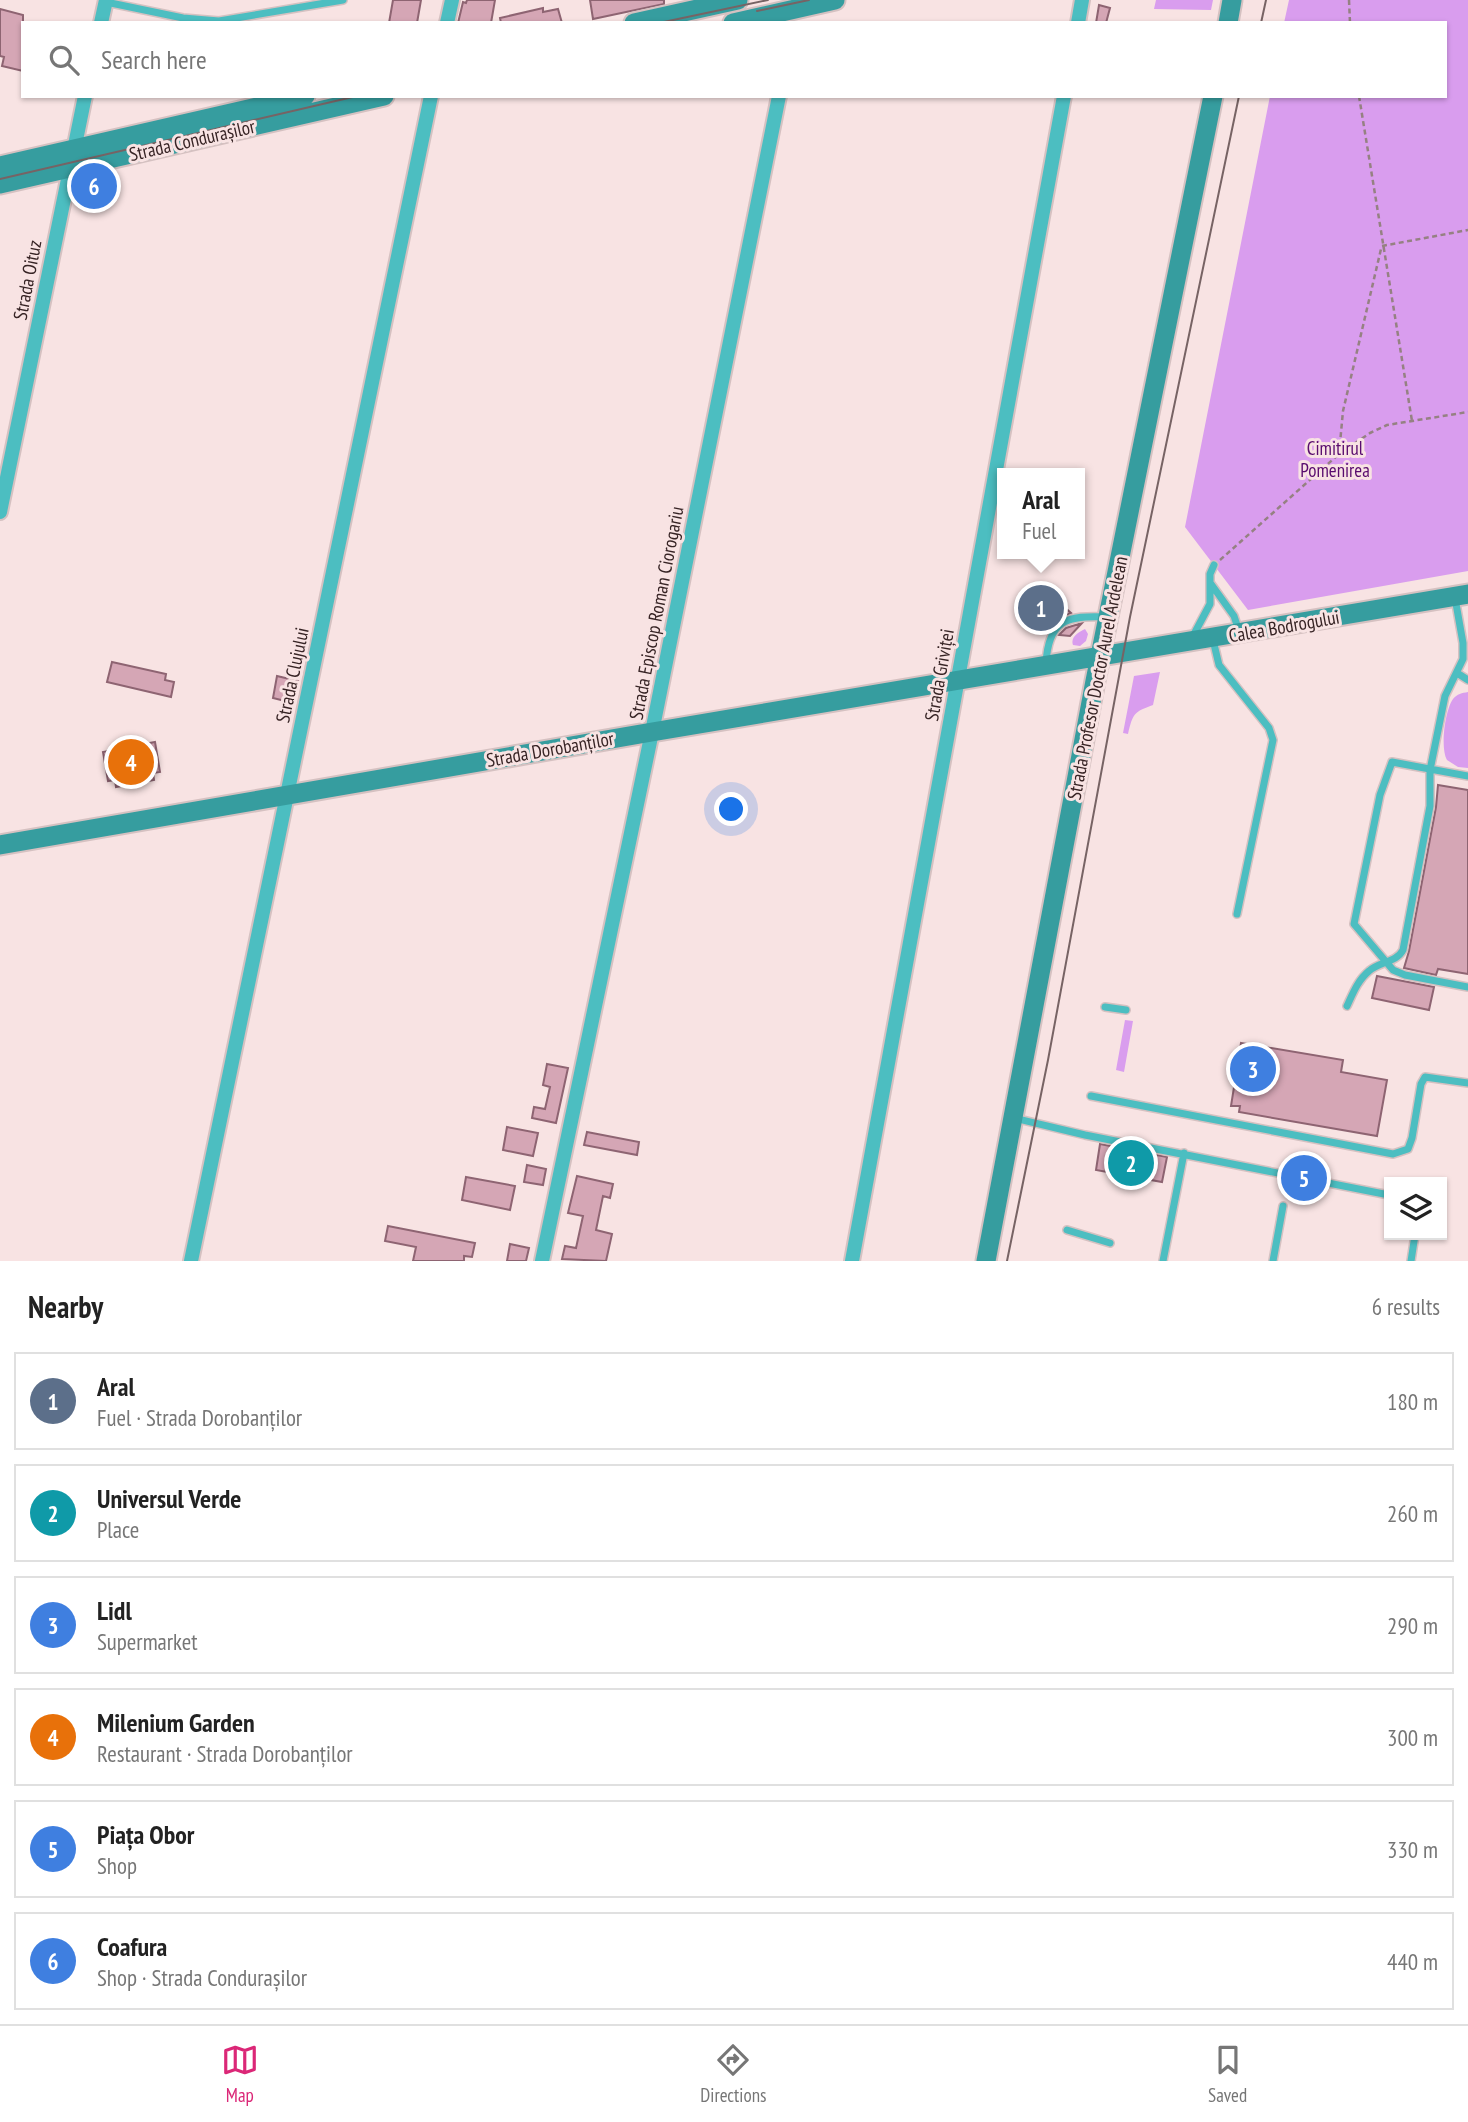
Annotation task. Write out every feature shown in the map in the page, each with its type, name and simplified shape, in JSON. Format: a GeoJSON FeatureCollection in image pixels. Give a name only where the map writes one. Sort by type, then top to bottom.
{"type":"FeatureCollection","features":[{"type":"Feature","properties":{"kind":"main road"},"geometry":{"type":"LineString","coordinates":[[643,21],[738,0]]}},
{"type":"Feature","properties":{"kind":"main road"},"geometry":{"type":"LineString","coordinates":[[744,21],[797,11],[835,0]]}},
{"type":"Feature","properties":{"kind":"main road"},"geometry":{"type":"LineString","coordinates":[[1228,21],[1232,0]]}},
{"type":"Feature","properties":{"kind":"main road","name":"Strada Condurașilor"},"geometry":{"type":"LineString","coordinates":[[0,184],[71,159],[297,98]]}},
{"type":"Feature","properties":{"kind":"main road","name":"Strada Condurașilor"},"geometry":{"type":"LineString","coordinates":[[0,166],[71,159],[374,98]]}},
{"type":"Feature","properties":{"kind":"main road","name":"Strada Profesor Doctor Aurel Ardelean"},"geometry":{"type":"LineString","coordinates":[[986,1261],[1100,656],[1213,98]]}},
{"type":"Feature","properties":{"kind":"main road","name":"Calea Bodrogului"},"geometry":{"type":"LineString","coordinates":[[1100,656],[1462,596]]}},
{"type":"Feature","properties":{"kind":"main road","name":"Strada Dorobanților"},"geometry":{"type":"LineString","coordinates":[[0,845],[1100,656]]}},
{"type":"Feature","properties":{"kind":"street"},"geometry":{"type":"LineString","coordinates":[[447,21],[452,0]]}},
{"type":"Feature","properties":{"kind":"street"},"geometry":{"type":"LineString","coordinates":[[1078,21],[1082,0]]}},
{"type":"Feature","properties":{"kind":"street"},"geometry":{"type":"LineString","coordinates":[[101,21],[106,1]]}},
{"type":"Feature","properties":{"kind":"street","name":"Strada Oituz"},"geometry":{"type":"LineString","coordinates":[[0,512],[85,98]]}},
{"type":"Feature","properties":{"kind":"street","name":"Strada Clujului"},"geometry":{"type":"LineString","coordinates":[[191,1261],[431,98]]}},
{"type":"Feature","properties":{"kind":"street","name":"Strada Episcop Roman Ciorogariu"},"geometry":{"type":"LineString","coordinates":[[542,1261],[652,732],[779,98]]}},
{"type":"Feature","properties":{"kind":"street","name":"Strada Griviței"},"geometry":{"type":"LineString","coordinates":[[852,1261],[1064,98]]}},
{"type":"Feature","properties":{"kind":"lane"},"geometry":{"type":"LineString","coordinates":[[106,1],[183,19],[219,21],[343,0]]}},
{"type":"Feature","properties":{"kind":"lane"},"geometry":{"type":"LineString","coordinates":[[1188,642],[1208,610],[1211,600],[1210,574],[1214,565]]}},
{"type":"Feature","properties":{"kind":"lane"},"geometry":{"type":"LineString","coordinates":[[1210,584],[1234,616],[1239,634]]}},
{"type":"Feature","properties":{"kind":"lane"},"geometry":{"type":"LineString","coordinates":[[1347,1006],[1359,982],[1367,973],[1384,962],[1397,958],[1403,950],[1430,806],[1430,770],[1445,696],[1457,673],[1463,652],[1462,596]]}},
{"type":"Feature","properties":{"kind":"lane"},"geometry":{"type":"LineString","coordinates":[[1046,665],[1047,643],[1054,629],[1060,624],[1087,616],[1108,617]]}},
{"type":"Feature","properties":{"kind":"lane"},"geometry":{"type":"LineString","coordinates":[[1212,638],[1219,665],[1269,728],[1273,740],[1237,914]]}},
{"type":"Feature","properties":{"kind":"lane"},"geometry":{"type":"LineString","coordinates":[[1457,673],[1468,680]]}},
{"type":"Feature","properties":{"kind":"lane"},"geometry":{"type":"LineString","coordinates":[[1468,776],[1392,762],[1380,795],[1354,924],[1393,970],[1405,975],[1468,987]]}},
{"type":"Feature","properties":{"kind":"lane"},"geometry":{"type":"LineString","coordinates":[[1105,1007],[1126,1010]]}},
{"type":"Feature","properties":{"kind":"lane"},"geometry":{"type":"LineString","coordinates":[[1091,1096],[1393,1154],[1408,1149],[1421,1084],[1425,1077],[1468,1083]]}},
{"type":"Feature","properties":{"kind":"lane"},"geometry":{"type":"LineString","coordinates":[[1013,1118],[1085,1135],[1384,1194]]}},
{"type":"Feature","properties":{"kind":"lane"},"geometry":{"type":"LineString","coordinates":[[1163,1261],[1184,1153]]}},
{"type":"Feature","properties":{"kind":"lane"},"geometry":{"type":"LineString","coordinates":[[1273,1261],[1283,1206]]}},
{"type":"Feature","properties":{"kind":"lane"},"geometry":{"type":"LineString","coordinates":[[1067,1230],[1110,1243]]}},
{"type":"Feature","properties":{"kind":"lane"},"geometry":{"type":"LineString","coordinates":[[1411,1261],[1414,1240]]}},
{"type":"Feature","properties":{"kind":"path"},"geometry":{"type":"LineString","coordinates":[[1349,0],[1350,21]]}},
{"type":"Feature","properties":{"kind":"path"},"geometry":{"type":"LineString","coordinates":[[1359,98],[1412,421]]}},
{"type":"Feature","properties":{"kind":"path"},"geometry":{"type":"LineString","coordinates":[[1382,246],[1468,230]]}},
{"type":"Feature","properties":{"kind":"path"},"geometry":{"type":"LineString","coordinates":[[1339,454],[1343,411],[1382,246]]}},
{"type":"Feature","properties":{"kind":"path"},"geometry":{"type":"LineString","coordinates":[[1214,565],[1339,454],[1370,433],[1387,425],[1468,412]]}},
{"type":"Feature","properties":{"kind":"green space"},"geometry":{"type":"Polygon","coordinates":[[[1156,0],[1213,0],[1211,10],[1154,9],[1156,0]]]}},
{"type":"Feature","properties":{"kind":"green space","name":"Cimitirul Pomenirea"},"geometry":{"type":"Polygon","coordinates":[[[1289,0],[1468,0],[1468,571],[1248,610],[1185,527],[1270,98],[1447,98],[1447,21],[1284,21],[1289,0]]]}},
{"type":"Feature","properties":{"kind":"green space"},"geometry":{"type":"Polygon","coordinates":[[[1085,629],[1088,634],[1086,641],[1080,646],[1073,645],[1074,637],[1085,629]]]}},
{"type":"Feature","properties":{"kind":"green space"},"geometry":{"type":"Polygon","coordinates":[[[1160,672],[1153,705],[1135,714],[1128,734],[1123,733],[1134,676],[1160,672]]]}},
{"type":"Feature","properties":{"kind":"green space"},"geometry":{"type":"Polygon","coordinates":[[[1468,692],[1468,768],[1458,767],[1447,760],[1444,738],[1450,704],[1456,696],[1468,692]]]}},
{"type":"Feature","properties":{"kind":"green space"},"geometry":{"type":"Polygon","coordinates":[[[1125,1020],[1133,1021],[1124,1072],[1116,1070],[1125,1020]]]}},
{"type":"Feature","properties":{"kind":"building"},"geometry":{"type":"Polygon","coordinates":[[[393,0],[421,0],[417,21],[389,21],[393,0]]]}},
{"type":"Feature","properties":{"kind":"building"},"geometry":{"type":"Polygon","coordinates":[[[467,0],[495,0],[491,21],[458,21],[463,2],[466,3],[467,0]]]}},
{"type":"Feature","properties":{"kind":"building"},"geometry":{"type":"Polygon","coordinates":[[[590,0],[664,0],[664,4],[593,19],[590,0]]]}},
{"type":"Feature","properties":{"kind":"building"},"geometry":{"type":"Polygon","coordinates":[[[1099,5],[1110,8],[1107,21],[1096,21],[1099,5]]]}},
{"type":"Feature","properties":{"kind":"building"},"geometry":{"type":"Polygon","coordinates":[[[543,8],[543,12],[558,9],[561,21],[501,21],[500,18],[543,8]]]}},
{"type":"Feature","properties":{"kind":"building"},"geometry":{"type":"Polygon","coordinates":[[[0,9],[23,15],[21,71],[2,66],[4,57],[0,56],[0,9]]]}},
{"type":"Feature","properties":{"kind":"building"},"geometry":{"type":"Polygon","coordinates":[[[1035,595],[1055,595],[1055,599],[1071,613],[1058,618],[1050,628],[1035,616],[1035,595]]]}},
{"type":"Feature","properties":{"kind":"building"},"geometry":{"type":"Polygon","coordinates":[[[1082,623],[1070,636],[1059,635],[1066,628],[1082,623]]]}},
{"type":"Feature","properties":{"kind":"building"},"geometry":{"type":"Polygon","coordinates":[[[112,662],[166,674],[165,680],[174,682],[171,697],[107,682],[112,662]]]}},
{"type":"Feature","properties":{"kind":"building"},"geometry":{"type":"Polygon","coordinates":[[[277,676],[298,681],[293,703],[273,698],[277,676]]]}},
{"type":"Feature","properties":{"kind":"building"},"geometry":{"type":"Polygon","coordinates":[[[155,742],[160,772],[153,773],[154,780],[116,787],[115,780],[108,781],[103,752],[155,742]]]}},
{"type":"Feature","properties":{"kind":"building"},"geometry":{"type":"Polygon","coordinates":[[[1438,785],[1468,790],[1468,974],[1438,969],[1436,975],[1404,968],[1438,785]]]}},
{"type":"Feature","properties":{"kind":"building"},"geometry":{"type":"Polygon","coordinates":[[[1377,976],[1434,987],[1429,1010],[1372,998],[1377,976]]]}},
{"type":"Feature","properties":{"kind":"building"},"geometry":{"type":"Polygon","coordinates":[[[1241,1043],[1343,1060],[1341,1072],[1387,1080],[1377,1136],[1239,1112],[1240,1106],[1231,1106],[1241,1043]]]}},
{"type":"Feature","properties":{"kind":"building"},"geometry":{"type":"Polygon","coordinates":[[[547,1064],[568,1068],[556,1123],[532,1118],[534,1107],[545,1109],[550,1087],[543,1085],[547,1064]]]}},
{"type":"Feature","properties":{"kind":"building"},"geometry":{"type":"Polygon","coordinates":[[[507,1127],[538,1133],[533,1156],[503,1150],[507,1127]]]}},
{"type":"Feature","properties":{"kind":"building"},"geometry":{"type":"Polygon","coordinates":[[[587,1132],[639,1142],[637,1155],[584,1145],[587,1132]]]}},
{"type":"Feature","properties":{"kind":"building"},"geometry":{"type":"Polygon","coordinates":[[[1100,1144],[1167,1157],[1162,1182],[1096,1170],[1100,1144]]]}},
{"type":"Feature","properties":{"kind":"building"},"geometry":{"type":"Polygon","coordinates":[[[527,1165],[546,1169],[543,1185],[524,1182],[527,1165]]]}},
{"type":"Feature","properties":{"kind":"building"},"geometry":{"type":"Polygon","coordinates":[[[577,1176],[613,1184],[610,1198],[603,1196],[596,1230],[612,1234],[606,1261],[562,1259],[565,1246],[576,1248],[583,1216],[568,1213],[577,1176]]]}},
{"type":"Feature","properties":{"kind":"building"},"geometry":{"type":"Polygon","coordinates":[[[466,1177],[515,1186],[510,1210],[462,1200],[466,1177]]]}},
{"type":"Feature","properties":{"kind":"building"},"geometry":{"type":"Polygon","coordinates":[[[388,1226],[475,1243],[472,1257],[464,1256],[464,1261],[413,1261],[416,1247],[385,1241],[388,1226]]]}},
{"type":"Feature","properties":{"kind":"building"},"geometry":{"type":"Polygon","coordinates":[[[510,1244],[529,1248],[526,1261],[507,1261],[510,1244]]]}},
{"type":"Feature","properties":{"kind":"tram line"},"geometry":{"type":"LineString","coordinates":[[668,21],[768,0]]}},
{"type":"Feature","properties":{"kind":"tram line"},"geometry":{"type":"LineString","coordinates":[[757,11],[809,0]]}},
{"type":"Feature","properties":{"kind":"tram line"},"geometry":{"type":"LineString","coordinates":[[1261,21],[1266,0]]}},
{"type":"Feature","properties":{"kind":"tram line"},"geometry":{"type":"LineString","coordinates":[[0,179],[348,98]]}},
{"type":"Feature","properties":{"kind":"tram line"},"geometry":{"type":"LineString","coordinates":[[1007,1261],[1048,1060],[1130,617],[1239,98]]}},
{"type":"Feature","properties":{"kind":"place","name":"Coafura"},"geometry":{"type":"Point","coordinates":[94,186]}},
{"type":"Feature","properties":{"kind":"place","name":"Aral"},"geometry":{"type":"Point","coordinates":[1041,608]}},
{"type":"Feature","properties":{"kind":"place","name":"Milenium Garden"},"geometry":{"type":"Point","coordinates":[131,762]}},
{"type":"Feature","properties":{"kind":"place","name":"Lidl"},"geometry":{"type":"Point","coordinates":[1253,1069]}},
{"type":"Feature","properties":{"kind":"place","name":"Universul Verde"},"geometry":{"type":"Point","coordinates":[1131,1163]}},
{"type":"Feature","properties":{"kind":"place","name":"Piața Obor"},"geometry":{"type":"Point","coordinates":[1304,1178]}}]}
